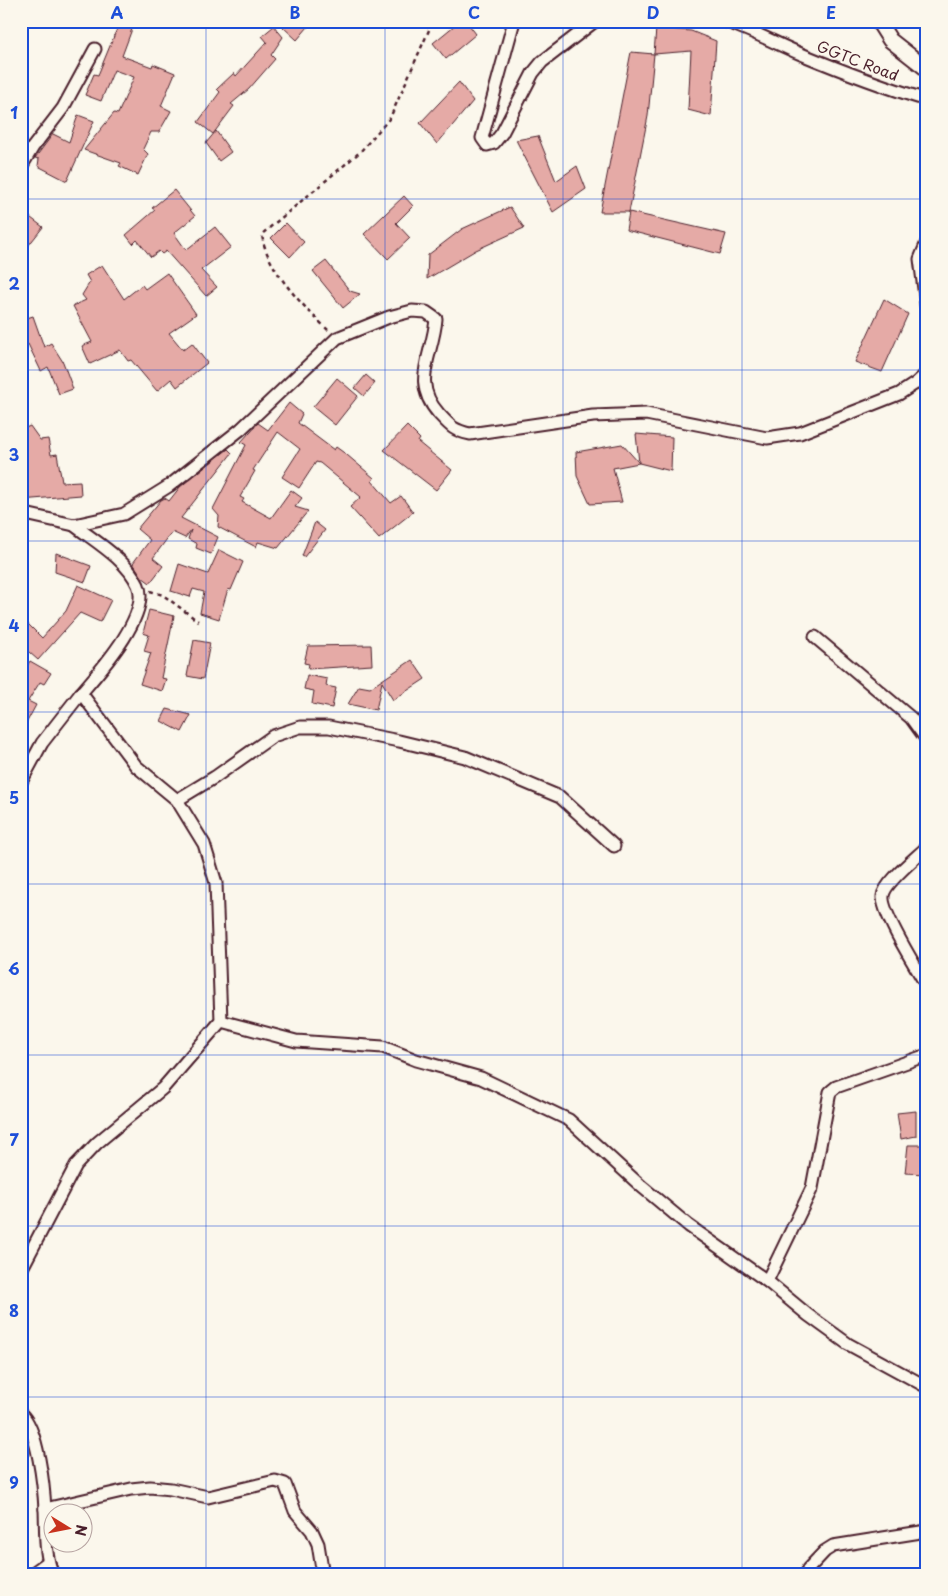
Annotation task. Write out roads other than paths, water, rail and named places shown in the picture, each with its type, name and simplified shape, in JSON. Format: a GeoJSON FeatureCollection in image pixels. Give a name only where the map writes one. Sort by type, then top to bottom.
{"type":"FeatureCollection","features":[{"type":"Feature","properties":{"kind":"street"},"geometry":{"type":"LineString","coordinates":[[514,21],[482,138],[487,145],[494,144],[502,133],[533,73],[542,62],[595,21]]}},
{"type":"Feature","properties":{"kind":"street","name":"GGTC Road"},"geometry":{"type":"LineString","coordinates":[[724,21],[747,29],[800,54],[890,89],[927,100]]}},
{"type":"Feature","properties":{"kind":"street"},"geometry":{"type":"LineString","coordinates":[[878,21],[890,40],[927,68]]}},
{"type":"Feature","properties":{"kind":"street"},"geometry":{"type":"LineString","coordinates":[[21,167],[33,147],[63,108],[95,49]]}},
{"type":"Feature","properties":{"kind":"street"},"geometry":{"type":"LineString","coordinates":[[927,242],[924,258],[927,312]]}},
{"type":"Feature","properties":{"kind":"street"},"geometry":{"type":"LineString","coordinates":[[21,513],[74,525],[124,514],[169,486],[241,429],[337,338],[389,317],[412,311],[426,312],[436,319],[423,386],[432,406],[453,430],[470,434],[593,416],[646,414],[767,438],[800,433],[899,394],[916,383],[927,372]]}},
{"type":"Feature","properties":{"kind":"street"},"geometry":{"type":"LineString","coordinates":[[21,782],[42,744],[122,644],[139,604],[139,587],[122,564],[74,525]]}},
{"type":"Feature","properties":{"kind":"street"},"geometry":{"type":"LineString","coordinates":[[815,636],[910,718],[927,740]]}},
{"type":"Feature","properties":{"kind":"street"},"geometry":{"type":"LineString","coordinates":[[21,1270],[76,1165],[98,1143],[163,1088],[221,1021],[216,883],[204,844],[176,800],[136,766],[81,693]]}},
{"type":"Feature","properties":{"kind":"street"},"geometry":{"type":"LineString","coordinates":[[176,800],[215,777],[273,736],[300,726],[329,727],[400,741],[465,757],[560,797],[614,846]]}},
{"type":"Feature","properties":{"kind":"street"},"geometry":{"type":"LineString","coordinates":[[927,848],[887,887],[883,896],[886,910],[927,986]]}},
{"type":"Feature","properties":{"kind":"street"},"geometry":{"type":"LineString","coordinates":[[221,1021],[296,1041],[383,1047],[416,1060],[481,1078],[569,1120],[641,1186],[689,1226],[767,1281],[848,1344],[927,1387]]}},
{"type":"Feature","properties":{"kind":"street"},"geometry":{"type":"LineString","coordinates":[[767,1281],[812,1188],[830,1092],[836,1087],[927,1055]]}},
{"type":"Feature","properties":{"kind":"street"},"geometry":{"type":"LineString","coordinates":[[21,1414],[30,1427],[36,1445],[44,1504]]}},
{"type":"Feature","properties":{"kind":"street"},"geometry":{"type":"LineString","coordinates":[[66,1504],[131,1489],[157,1488],[208,1496],[275,1481],[285,1484],[295,1511],[312,1531],[318,1544],[323,1575]]}},
{"type":"Feature","properties":{"kind":"street"},"geometry":{"type":"LineString","coordinates":[[808,1569],[825,1551],[833,1546],[927,1532]]}},
{"type":"Feature","properties":{"kind":"street"},"geometry":{"type":"LineString","coordinates":[[48,1554],[48,1562],[53,1575]]}},
{"type":"Feature","properties":{"kind":"street"},"geometry":{"type":"LineString","coordinates":[[30,1575],[48,1562]]}}]}
